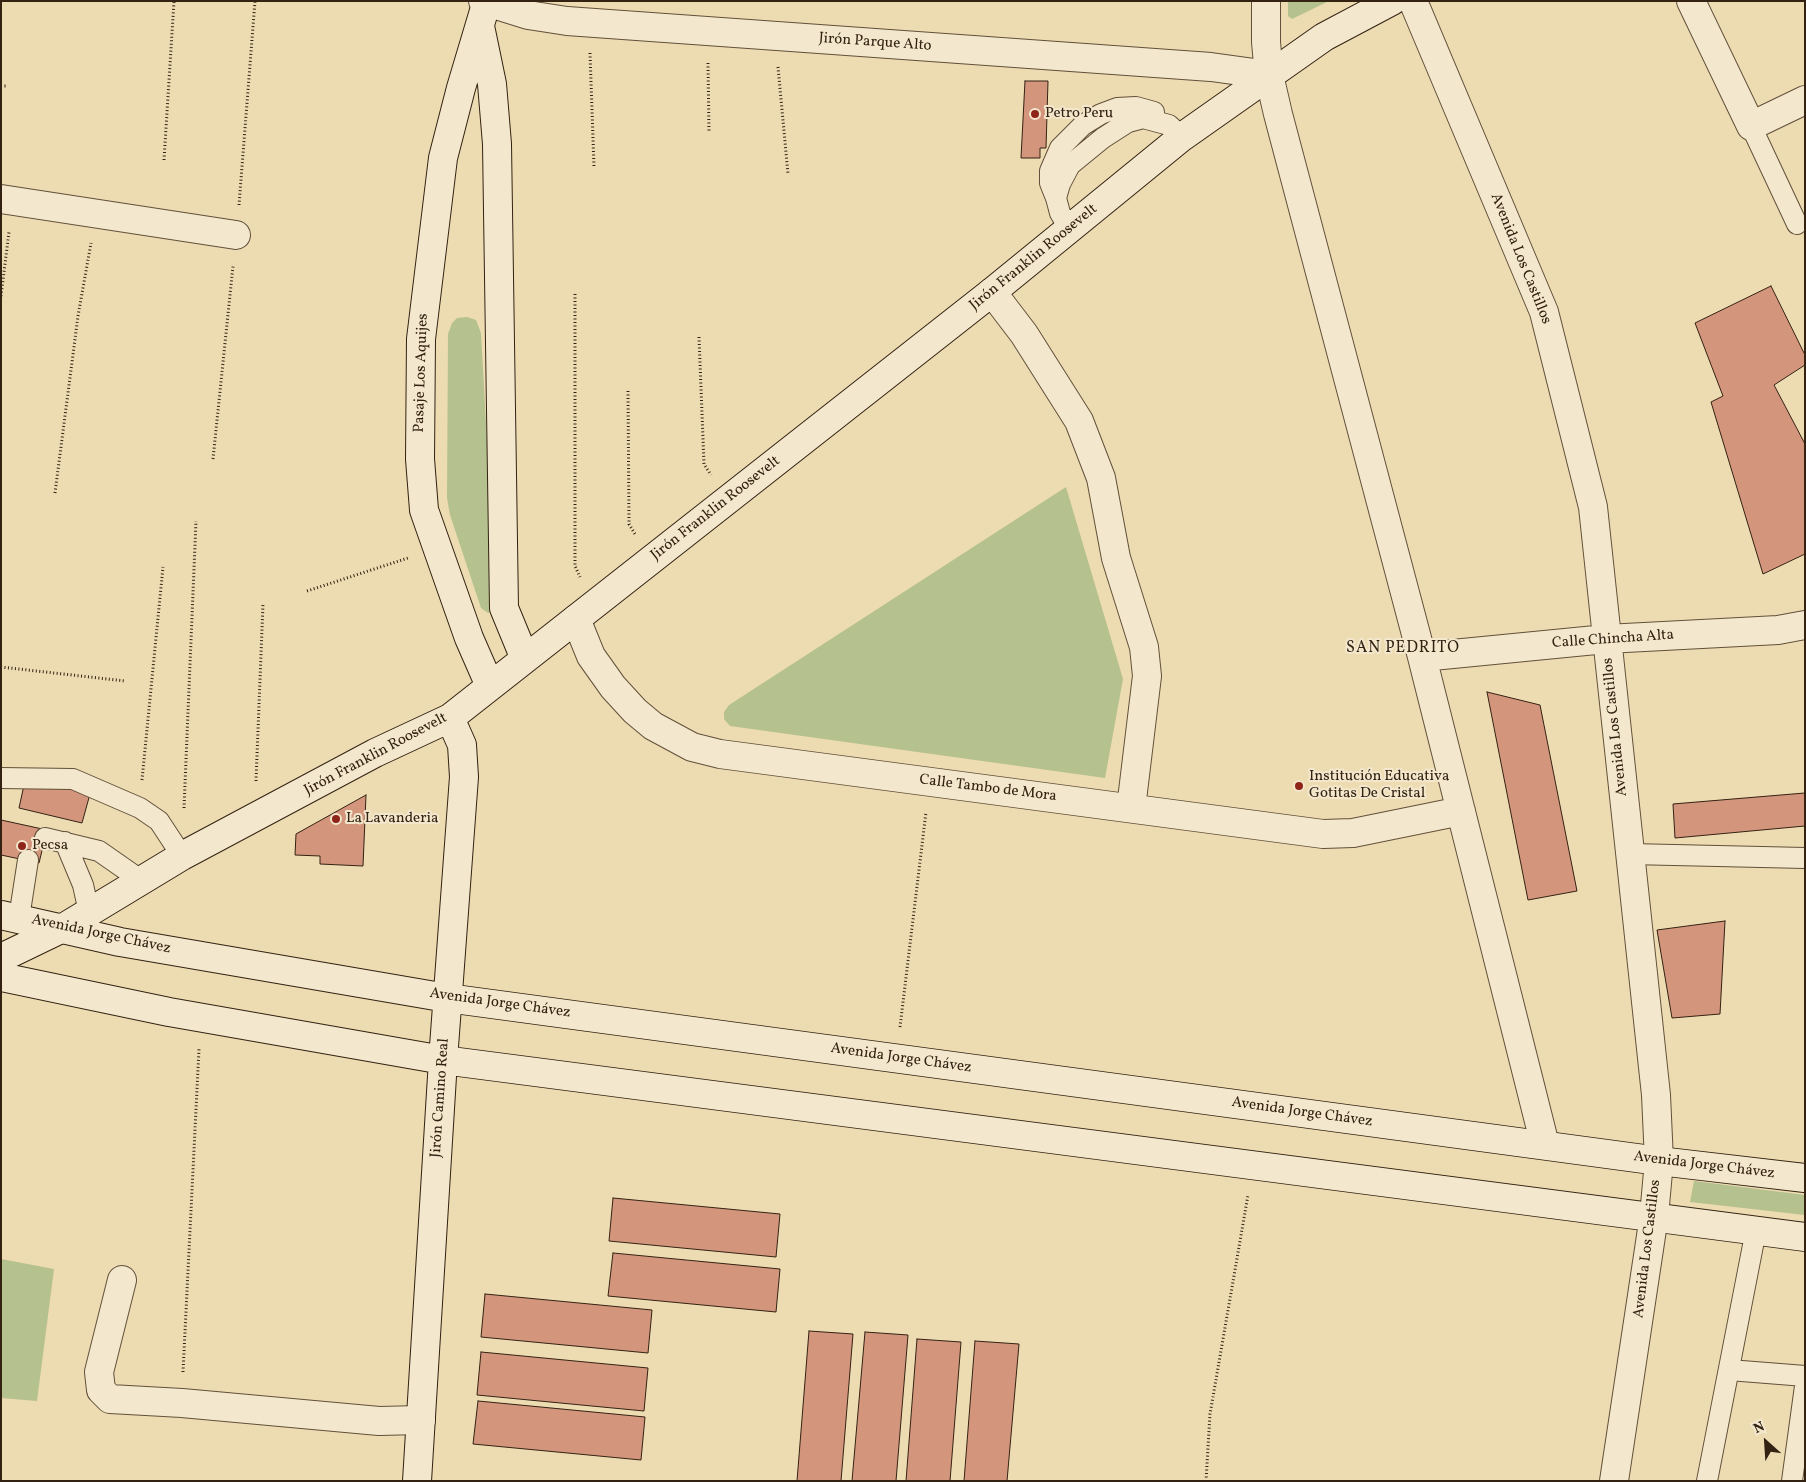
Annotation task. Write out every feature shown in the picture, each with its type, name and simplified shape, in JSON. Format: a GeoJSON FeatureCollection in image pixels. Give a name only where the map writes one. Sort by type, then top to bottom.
{"type":"FeatureCollection","features":[{"type":"Feature","properties":{"kind":"street"},"geometry":{"type":"LineString","coordinates":[[1266,1],[1266,42],[1269,75],[1422,657],[1545,1145]]}},
{"type":"Feature","properties":{"kind":"street","name":"Jirón Franklin Roosevelt"},"geometry":{"type":"LineString","coordinates":[[1,958],[63,928],[182,856],[376,752],[450,718],[1070,230],[1176,131],[1269,75],[1324,37],[1392,1]]}},
{"type":"Feature","properties":{"kind":"street","name":"Avenida Los Castillos"},"geometry":{"type":"LineString","coordinates":[[1413,1],[1544,312],[1593,507],[1656,1095],[1659,1161],[1654,1216],[1614,1481]]}},
{"type":"Feature","properties":{"kind":"street"},"geometry":{"type":"LineString","coordinates":[[1691,1],[1751,126],[1805,100]]}},
{"type":"Feature","properties":{"kind":"street"},"geometry":{"type":"LineString","coordinates":[[484,8],[497,144],[504,608],[524,659]]}},
{"type":"Feature","properties":{"kind":"street","name":"Jirón Parque Alto"},"geometry":{"type":"LineString","coordinates":[[484,8],[588,22],[1211,67],[1269,75]]}},
{"type":"Feature","properties":{"kind":"street","name":"Pasaje Los Aquijes"},"geometry":{"type":"LineString","coordinates":[[484,8],[443,158],[421,339],[420,459],[424,510],[469,638],[490,686]]}},
{"type":"Feature","properties":{"kind":"street"},"geometry":{"type":"LineString","coordinates":[[7,200],[236,235]]}},
{"type":"Feature","properties":{"kind":"street"},"geometry":{"type":"LineString","coordinates":[[992,292],[1024,334],[1079,421],[1101,478],[1116,558],[1144,647],[1147,676],[1131,808]]}},
{"type":"Feature","properties":{"kind":"street","name":"Calle Tambo de Mora"},"geometry":{"type":"LineString","coordinates":[[585,611],[591,656],[618,693],[653,726],[692,747],[720,754],[1323,834],[1353,833],[1461,811]]}},
{"type":"Feature","properties":{"kind":"street","name":"Calle Chincha Alta"},"geometry":{"type":"LineString","coordinates":[[1422,657],[1606,639],[1778,630],[1805,625]]}},
{"type":"Feature","properties":{"kind":"street","name":"Jirón Camino Real"},"geometry":{"type":"LineString","coordinates":[[417,1481],[447,998],[464,778],[462,745],[450,718]]}},
{"type":"Feature","properties":{"kind":"street","name":"Avenida Jorge Chávez"},"geometry":{"type":"LineString","coordinates":[[10,916],[120,942],[447,998],[1659,1161],[1805,1178]]}},
{"type":"Feature","properties":{"kind":"street"},"geometry":{"type":"LineString","coordinates":[[1,977],[48,988],[200,1017],[443,1060],[1805,1237]]}},
{"type":"Feature","properties":{"kind":"street"},"geometry":{"type":"LineString","coordinates":[[122,1280],[99,1372],[100,1390],[104,1396],[117,1401],[182,1403],[379,1421],[421,1420]]}},
{"type":"Feature","properties":{"kind":"lane"},"geometry":{"type":"LineString","coordinates":[[1070,230],[1060,213],[1056,198],[1070,165],[1102,138],[1128,122],[1143,118],[1176,131]]}},
{"type":"Feature","properties":{"kind":"lane"},"geometry":{"type":"LineString","coordinates":[[1751,126],[1797,224]]}},
{"type":"Feature","properties":{"kind":"lane"},"geometry":{"type":"LineString","coordinates":[[1,778],[73,779],[140,808],[159,821],[182,856]]}},
{"type":"Feature","properties":{"kind":"lane"},"geometry":{"type":"LineString","coordinates":[[45,838],[99,851],[142,880]]}},
{"type":"Feature","properties":{"kind":"lane"},"geometry":{"type":"LineString","coordinates":[[65,842],[82,885],[89,912]]}},
{"type":"Feature","properties":{"kind":"lane"},"geometry":{"type":"LineString","coordinates":[[1630,854],[1805,858]]}},
{"type":"Feature","properties":{"kind":"lane"},"geometry":{"type":"LineString","coordinates":[[10,916],[28,860]]}},
{"type":"Feature","properties":{"kind":"lane"},"geometry":{"type":"LineString","coordinates":[[1707,1481],[1756,1230]]}},
{"type":"Feature","properties":{"kind":"lane"},"geometry":{"type":"LineString","coordinates":[[1729,1370],[1805,1376]]}},
{"type":"Feature","properties":{"kind":"lane"},"geometry":{"type":"LineString","coordinates":[[1792,1481],[1805,1386]]}},
{"type":"Feature","properties":{"kind":"path"},"geometry":{"type":"LineString","coordinates":[[164,160],[174,1]]}},
{"type":"Feature","properties":{"kind":"path"},"geometry":{"type":"LineString","coordinates":[[588,22],[594,167]]}},
{"type":"Feature","properties":{"kind":"path"},"geometry":{"type":"LineString","coordinates":[[708,31],[709,132]]}},
{"type":"Feature","properties":{"kind":"path"},"geometry":{"type":"LineString","coordinates":[[775,36],[788,174]]}},
{"type":"Feature","properties":{"kind":"path"},"geometry":{"type":"LineString","coordinates":[[1,86],[8,86]]}},
{"type":"Feature","properties":{"kind":"path"},"geometry":{"type":"LineString","coordinates":[[1,296],[7,200]]}},
{"type":"Feature","properties":{"kind":"path"},"geometry":{"type":"LineString","coordinates":[[55,492],[78,316],[96,214]]}},
{"type":"Feature","properties":{"kind":"path"},"geometry":{"type":"LineString","coordinates":[[575,294],[575,566],[585,611]]}},
{"type":"Feature","properties":{"kind":"path"},"geometry":{"type":"LineString","coordinates":[[699,338],[704,464],[726,501]]}},
{"type":"Feature","properties":{"kind":"path"},"geometry":{"type":"LineString","coordinates":[[628,391],[629,524],[651,560]]}},
{"type":"Feature","properties":{"kind":"path"},"geometry":{"type":"LineString","coordinates":[[182,856],[196,521]]}},
{"type":"Feature","properties":{"kind":"path"},"geometry":{"type":"LineString","coordinates":[[307,591],[437,548]]}},
{"type":"Feature","properties":{"kind":"path"},"geometry":{"type":"LineString","coordinates":[[140,808],[163,567]]}},
{"type":"Feature","properties":{"kind":"path"},"geometry":{"type":"LineString","coordinates":[[255,818],[263,604]]}},
{"type":"Feature","properties":{"kind":"path"},"geometry":{"type":"LineString","coordinates":[[1,668],[125,681]]}},
{"type":"Feature","properties":{"kind":"path"},"geometry":{"type":"LineString","coordinates":[[896,1058],[930,782]]}},
{"type":"Feature","properties":{"kind":"path"},"geometry":{"type":"LineString","coordinates":[[182,1403],[200,1017]]}},
{"type":"Feature","properties":{"kind":"path"},"geometry":{"type":"LineString","coordinates":[[1206,1481],[1210,1414],[1253,1166]]}},
{"type":"Feature","properties":{"kind":"green space"},"geometry":{"type":"Polygon","coordinates":[[[1288,1],[1329,1],[1292,19],[1288,16],[1288,1]]]}},
{"type":"Feature","properties":{"kind":"green space"},"geometry":{"type":"Polygon","coordinates":[[[467,317],[476,320],[481,333],[496,603],[492,612],[488,613],[481,608],[450,515],[447,498],[448,334],[452,323],[457,318],[467,317]]]}},
{"type":"Feature","properties":{"kind":"green space"},"geometry":{"type":"Polygon","coordinates":[[[1066,487],[1123,679],[1105,778],[730,726],[724,719],[724,712],[729,705],[1066,487]]]}},
{"type":"Feature","properties":{"kind":"green space"},"geometry":{"type":"Polygon","coordinates":[[[1694,1181],[1805,1195],[1805,1215],[1690,1202],[1694,1181]]]}},
{"type":"Feature","properties":{"kind":"green space"},"geometry":{"type":"Polygon","coordinates":[[[1,1259],[54,1269],[37,1401],[1,1398],[1,1259]]]}},
{"type":"Feature","properties":{"kind":"building","name":"Petro Peru"},"geometry":{"type":"Polygon","coordinates":[[[1025,81],[1048,81],[1046,148],[1040,148],[1040,158],[1021,158],[1025,81]]]}},
{"type":"Feature","properties":{"kind":"building"},"geometry":{"type":"Polygon","coordinates":[[[1771,286],[1805,355],[1805,365],[1774,385],[1805,444],[1805,554],[1763,574],[1711,402],[1723,396],[1695,323],[1771,286]]]}},
{"type":"Feature","properties":{"kind":"building"},"geometry":{"type":"Polygon","coordinates":[[[1487,692],[1540,705],[1577,891],[1528,900],[1487,692]]]}},
{"type":"Feature","properties":{"kind":"building"},"geometry":{"type":"Polygon","coordinates":[[[70,783],[90,794],[82,823],[19,808],[24,785],[70,783]]]}},
{"type":"Feature","properties":{"kind":"building"},"geometry":{"type":"Polygon","coordinates":[[[1805,793],[1805,826],[1675,838],[1673,804],[1805,793]]]}},
{"type":"Feature","properties":{"kind":"building"},"geometry":{"type":"Polygon","coordinates":[[[366,795],[363,866],[320,864],[320,856],[295,855],[296,834],[366,795]]]}},
{"type":"Feature","properties":{"kind":"building","name":"Pecsa"},"geometry":{"type":"Polygon","coordinates":[[[1,820],[47,830],[39,863],[1,855],[1,820]]]}},
{"type":"Feature","properties":{"kind":"building"},"geometry":{"type":"Polygon","coordinates":[[[1725,921],[1720,1014],[1672,1018],[1657,930],[1725,921]]]}},
{"type":"Feature","properties":{"kind":"building"},"geometry":{"type":"Polygon","coordinates":[[[613,1198],[780,1214],[776,1257],[609,1241],[613,1198]]]}},
{"type":"Feature","properties":{"kind":"building"},"geometry":{"type":"Polygon","coordinates":[[[613,1253],[780,1269],[776,1312],[608,1296],[613,1253]]]}},
{"type":"Feature","properties":{"kind":"building"},"geometry":{"type":"Polygon","coordinates":[[[485,1294],[652,1310],[648,1353],[481,1337],[485,1294]]]}},
{"type":"Feature","properties":{"kind":"building"},"geometry":{"type":"Polygon","coordinates":[[[809,1331],[853,1334],[841,1481],[797,1481],[809,1331]]]}},
{"type":"Feature","properties":{"kind":"building"},"geometry":{"type":"Polygon","coordinates":[[[865,1332],[908,1335],[896,1481],[852,1481],[865,1332]]]}},
{"type":"Feature","properties":{"kind":"building"},"geometry":{"type":"Polygon","coordinates":[[[917,1339],[961,1342],[950,1481],[906,1481],[917,1339]]]}},
{"type":"Feature","properties":{"kind":"building"},"geometry":{"type":"Polygon","coordinates":[[[975,1341],[1019,1344],[1007,1481],[964,1481],[975,1341]]]}},
{"type":"Feature","properties":{"kind":"building"},"geometry":{"type":"Polygon","coordinates":[[[481,1352],[648,1368],[644,1411],[477,1395],[481,1352]]]}},
{"type":"Feature","properties":{"kind":"building"},"geometry":{"type":"Polygon","coordinates":[[[478,1401],[645,1417],[641,1460],[473,1444],[478,1401]]]}},
{"type":"Feature","properties":{"kind":"place","name":"Petro Peru"},"geometry":{"type":"Point","coordinates":[1035,114]}},
{"type":"Feature","properties":{"kind":"place","name":"Institución Educativa Gotitas De Cristal"},"geometry":{"type":"Point","coordinates":[1299,786]}},
{"type":"Feature","properties":{"kind":"place","name":"La Lavanderia"},"geometry":{"type":"Point","coordinates":[336,819]}},
{"type":"Feature","properties":{"kind":"place","name":"Pecsa"},"geometry":{"type":"Point","coordinates":[22,846]}},
{"type":"Feature","properties":{"kind":"district","name":"SAN PEDRITO"},"geometry":{"type":"Point","coordinates":[1403,649]}}]}
